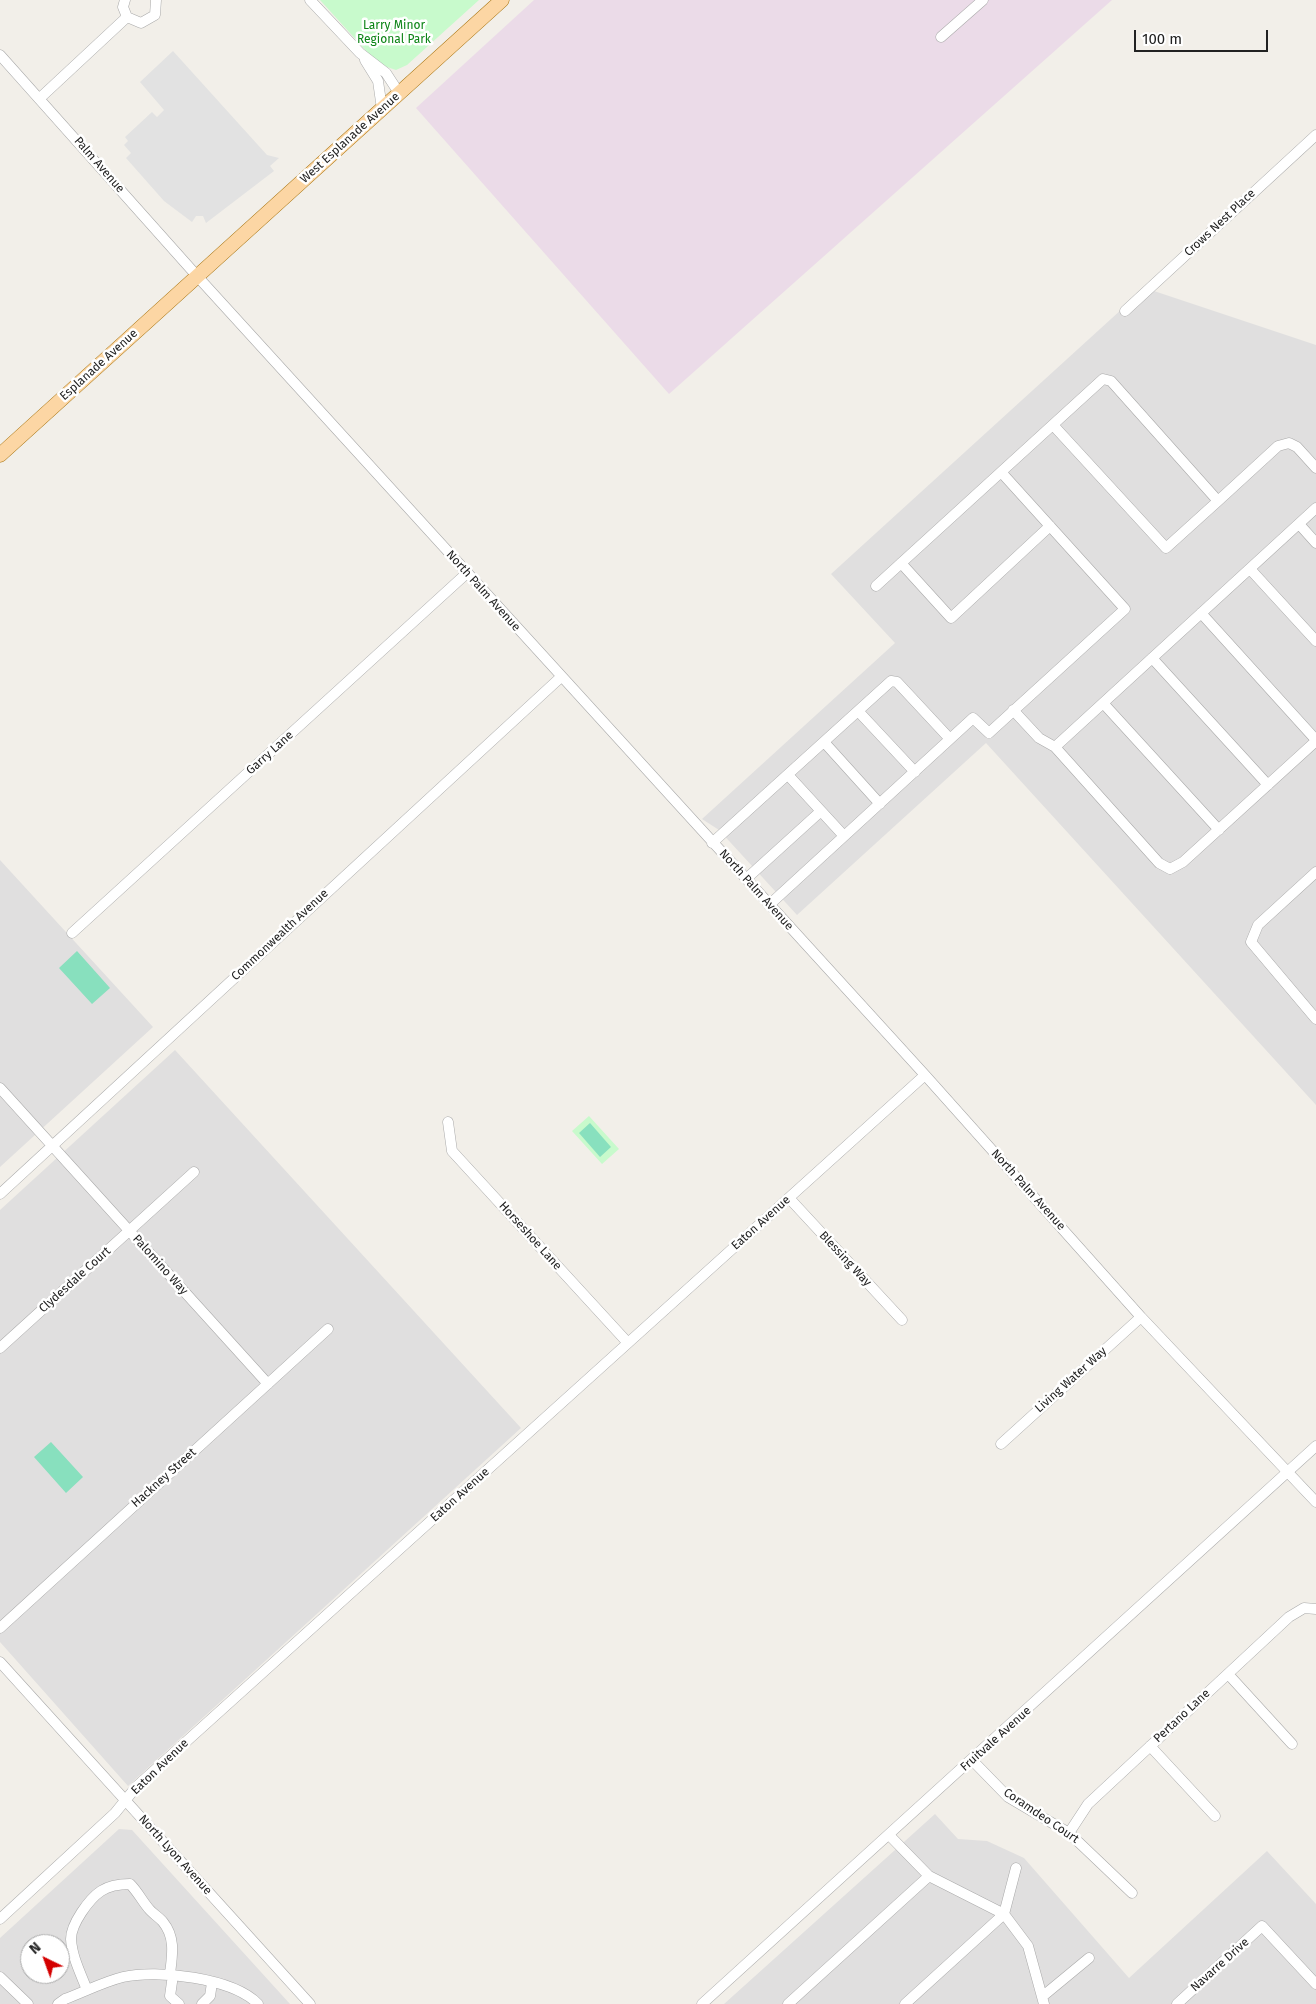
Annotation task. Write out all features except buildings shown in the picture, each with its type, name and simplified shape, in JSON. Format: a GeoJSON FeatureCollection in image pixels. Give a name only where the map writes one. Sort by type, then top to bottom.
{"type":"FeatureCollection","features":[{"type":"Feature","properties":{"kind":"main road","name":"West Esplanade Avenue"},"geometry":{"type":"LineString","coordinates":[[197,276],[502,0]]}},
{"type":"Feature","properties":{"kind":"main road","name":"Esplanade Avenue"},"geometry":{"type":"LineString","coordinates":[[0,455],[197,276]]}},
{"type":"Feature","properties":{"kind":"street"},"geometry":{"type":"LineString","coordinates":[[125,0],[124,6],[127,17]]}},
{"type":"Feature","properties":{"kind":"street"},"geometry":{"type":"LineString","coordinates":[[127,17],[142,23],[151,19],[157,10],[156,0]]}},
{"type":"Feature","properties":{"kind":"street"},"geometry":{"type":"LineString","coordinates":[[310,0],[360,52],[386,73],[399,94]]}},
{"type":"Feature","properties":{"kind":"street"},"geometry":{"type":"LineString","coordinates":[[942,36],[983,0]]}},
{"type":"Feature","properties":{"kind":"street"},"geometry":{"type":"LineString","coordinates":[[40,98],[127,17]]}},
{"type":"Feature","properties":{"kind":"street"},"geometry":{"type":"LineString","coordinates":[[360,52],[378,81],[382,109]]}},
{"type":"Feature","properties":{"kind":"street","name":"Palm Avenue"},"geometry":{"type":"LineString","coordinates":[[0,56],[40,98],[197,276]]}},
{"type":"Feature","properties":{"kind":"street","name":"Crows Nest Place"},"geometry":{"type":"LineString","coordinates":[[1125,311],[1316,134]]}},
{"type":"Feature","properties":{"kind":"street","name":"North Palm Avenue"},"geometry":{"type":"LineString","coordinates":[[197,276],[925,1075],[1141,1317],[1316,1502]]}},
{"type":"Feature","properties":{"kind":"street"},"geometry":{"type":"LineString","coordinates":[[876,586],[1103,380],[1111,381],[1218,501]]}},
{"type":"Feature","properties":{"kind":"street"},"geometry":{"type":"LineString","coordinates":[[1053,425],[1166,548],[1278,446],[1289,443],[1297,448],[1316,468]]}},
{"type":"Feature","properties":{"kind":"street"},"geometry":{"type":"LineString","coordinates":[[769,905],[973,718],[988,733],[1125,609],[1001,472]]}},
{"type":"Feature","properties":{"kind":"street"},"geometry":{"type":"LineString","coordinates":[[1055,747],[1316,508]]}},
{"type":"Feature","properties":{"kind":"street"},"geometry":{"type":"LineString","coordinates":[[1298,524],[1316,543]]}},
{"type":"Feature","properties":{"kind":"street"},"geometry":{"type":"LineString","coordinates":[[901,563],[951,618],[1050,526]]}},
{"type":"Feature","properties":{"kind":"street"},"geometry":{"type":"LineString","coordinates":[[1250,569],[1316,641]]}},
{"type":"Feature","properties":{"kind":"street","name":"Garry Lane"},"geometry":{"type":"LineString","coordinates":[[72,933],[467,573]]}},
{"type":"Feature","properties":{"kind":"street"},"geometry":{"type":"LineString","coordinates":[[1014,710],[1039,738],[1055,747],[1160,863],[1170,869],[1183,862],[1316,741],[1201,613]]}},
{"type":"Feature","properties":{"kind":"street"},"geometry":{"type":"LineString","coordinates":[[1152,658],[1268,785]]}},
{"type":"Feature","properties":{"kind":"street","name":"Commonwealth Avenue"},"geometry":{"type":"LineString","coordinates":[[0,1194],[561,676]]}},
{"type":"Feature","properties":{"kind":"street"},"geometry":{"type":"LineString","coordinates":[[712,843],[891,681],[897,682],[950,739]]}},
{"type":"Feature","properties":{"kind":"street"},"geometry":{"type":"LineString","coordinates":[[1103,703],[1219,830]]}},
{"type":"Feature","properties":{"kind":"street"},"geometry":{"type":"LineString","coordinates":[[858,711],[915,772]]}},
{"type":"Feature","properties":{"kind":"street"},"geometry":{"type":"LineString","coordinates":[[824,742],[880,804]]}},
{"type":"Feature","properties":{"kind":"street"},"geometry":{"type":"LineString","coordinates":[[788,775],[844,836]]}},
{"type":"Feature","properties":{"kind":"street"},"geometry":{"type":"LineString","coordinates":[[746,879],[821,811]]}},
{"type":"Feature","properties":{"kind":"street"},"geometry":{"type":"LineString","coordinates":[[1316,872],[1258,925],[1251,942],[1316,1019]]}},
{"type":"Feature","properties":{"kind":"street","name":"Eaton Avenue"},"geometry":{"type":"LineString","coordinates":[[0,1919],[126,1801],[138,1786],[925,1075]]}},
{"type":"Feature","properties":{"kind":"street","name":"Palomino Way"},"geometry":{"type":"LineString","coordinates":[[0,1088],[268,1384]]}},
{"type":"Feature","properties":{"kind":"street","name":"Horseshoe Lane"},"geometry":{"type":"LineString","coordinates":[[448,1122],[452,1151],[628,1343]]}},
{"type":"Feature","properties":{"kind":"street","name":"Clydesdale Court"},"geometry":{"type":"LineString","coordinates":[[0,1348],[194,1172]]}},
{"type":"Feature","properties":{"kind":"street","name":"Blessing Way"},"geometry":{"type":"LineString","coordinates":[[789,1198],[902,1320]]}},
{"type":"Feature","properties":{"kind":"street","name":"Living Water Way"},"geometry":{"type":"LineString","coordinates":[[1001,1444],[1141,1317]]}},
{"type":"Feature","properties":{"kind":"street","name":"Hackney Street"},"geometry":{"type":"LineString","coordinates":[[0,1628],[328,1329]]}},
{"type":"Feature","properties":{"kind":"street","name":"Fruitvale Avenue"},"geometry":{"type":"LineString","coordinates":[[702,2004],[1316,1446]]}},
{"type":"Feature","properties":{"kind":"street","name":"Pertano Lane"},"geometry":{"type":"LineString","coordinates":[[1069,1833],[1088,1804],[1288,1617],[1304,1608],[1316,1609]]}},
{"type":"Feature","properties":{"kind":"street","name":"North Lyon Avenue"},"geometry":{"type":"LineString","coordinates":[[0,1662],[310,2004]]}},
{"type":"Feature","properties":{"kind":"street"},"geometry":{"type":"LineString","coordinates":[[1228,1674],[1292,1744]]}},
{"type":"Feature","properties":{"kind":"street"},"geometry":{"type":"LineString","coordinates":[[1150,1746],[1215,1816]]}},
{"type":"Feature","properties":{"kind":"street","name":"Coramdeo Court"},"geometry":{"type":"LineString","coordinates":[[972,1760],[1008,1797],[1069,1833],[1132,1892]]}},
{"type":"Feature","properties":{"kind":"street"},"geometry":{"type":"LineString","coordinates":[[889,1835],[929,1876],[1004,1914],[1028,1946],[1044,2000],[1089,1958]]}},
{"type":"Feature","properties":{"kind":"street"},"geometry":{"type":"LineString","coordinates":[[905,2004],[1004,1914],[1016,1868]]}},
{"type":"Feature","properties":{"kind":"street"},"geometry":{"type":"LineString","coordinates":[[788,2004],[929,1876]]}},
{"type":"Feature","properties":{"kind":"street"},"geometry":{"type":"LineString","coordinates":[[87,1990],[73,1954],[71,1937],[77,1921],[89,1903],[101,1891],[116,1884],[130,1884],[167,1928],[173,1947],[170,1996],[180,2004]]}},
{"type":"Feature","properties":{"kind":"street","name":"Navarre Drive"},"geometry":{"type":"LineString","coordinates":[[1177,2004],[1262,1926],[1316,1984]]}},
{"type":"Feature","properties":{"kind":"street"},"geometry":{"type":"LineString","coordinates":[[58,2004],[87,1990],[123,1977],[172,1975],[212,1983],[249,1994],[258,2004]]}},
{"type":"Feature","properties":{"kind":"street"},"geometry":{"type":"LineString","coordinates":[[0,1977],[28,2004]]}},
{"type":"Feature","properties":{"kind":"street"},"geometry":{"type":"LineString","coordinates":[[202,2004],[210,1996],[212,1983]]}},
{"type":"Feature","properties":{"kind":"shaded area"},"geometry":{"type":"Polygon","coordinates":[[[534,0],[1112,0],[669,394],[416,108],[534,0]]]}},
{"type":"Feature","properties":{"kind":"shaded area"},"geometry":{"type":"Polygon","coordinates":[[[173,51],[267,155],[279,158],[270,166],[274,171],[206,223],[203,216],[196,216],[192,222],[164,201],[126,158],[131,153],[124,145],[128,141],[125,137],[152,112],[157,117],[164,110],[140,82],[173,51]]]}},
{"type":"Feature","properties":{"kind":"shaded area"},"geometry":{"type":"Polygon","coordinates":[[[1145,288],[1316,345],[1316,1105],[986,743],[797,915],[719,830],[702,819],[895,643],[831,574],[1145,288]]]}},
{"type":"Feature","properties":{"kind":"shaded area"},"geometry":{"type":"Polygon","coordinates":[[[0,860],[153,1027],[0,1167],[0,860]]]}},
{"type":"Feature","properties":{"kind":"shaded area"},"geometry":{"type":"Polygon","coordinates":[[[175,1050],[521,1428],[128,1786],[0,1642],[0,1210],[175,1050]]]}},
{"type":"Feature","properties":{"kind":"shaded area"},"geometry":{"type":"Polygon","coordinates":[[[935,1814],[958,1839],[987,1841],[1024,1858],[1129,1978],[1267,1851],[1316,1904],[1316,2004],[724,2004],[935,1814]]]}},
{"type":"Feature","properties":{"kind":"shaded area"},"geometry":{"type":"Polygon","coordinates":[[[119,1829],[132,1830],[290,2004],[0,2004],[0,1938],[119,1829]]]}},
{"type":"Feature","properties":{"kind":"green space","name":"Larry Minor Regional Park"},"geometry":{"type":"Polygon","coordinates":[[[320,0],[479,0],[407,65],[396,70],[378,64],[320,0]]]}},
{"type":"Feature","properties":{"kind":"green space"},"geometry":{"type":"Polygon","coordinates":[[[77,951],[110,988],[92,1004],[59,968],[77,951]]]}},
{"type":"Feature","properties":{"kind":"green space"},"geometry":{"type":"Polygon","coordinates":[[[589,1116],[619,1149],[602,1164],[572,1131],[589,1116]]]}},
{"type":"Feature","properties":{"kind":"green space"},"geometry":{"type":"Polygon","coordinates":[[[590,1123],[611,1147],[600,1157],[579,1133],[590,1123]]]}},
{"type":"Feature","properties":{"kind":"green space"},"geometry":{"type":"Polygon","coordinates":[[[51,1442],[83,1477],[66,1493],[34,1457],[51,1442]]]}}]}
